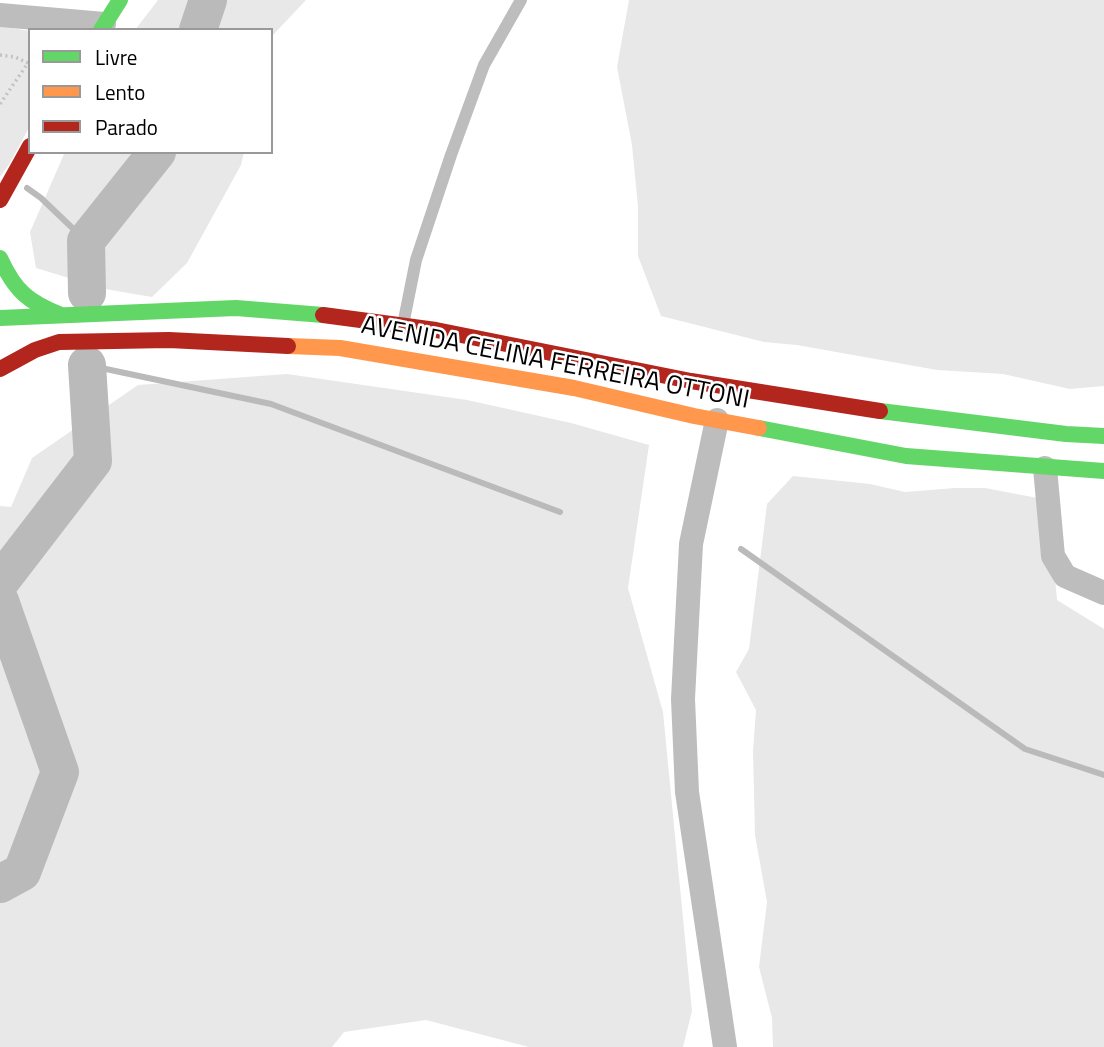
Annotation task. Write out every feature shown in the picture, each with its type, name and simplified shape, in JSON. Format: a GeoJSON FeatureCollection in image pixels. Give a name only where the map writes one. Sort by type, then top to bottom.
{"type":"FeatureCollection","features":[{"type":"Feature","properties":{"kind":"main road"},"geometry":{"type":"LineString","coordinates":[[103,27],[120,0]]}},
{"type":"Feature","properties":{"kind":"main road"},"geometry":{"type":"LineString","coordinates":[[0,200],[5,184],[28,149]]}},
{"type":"Feature","properties":{"kind":"main road"},"geometry":{"type":"LineString","coordinates":[[0,218],[5,184]]}},
{"type":"Feature","properties":{"kind":"main road"},"geometry":{"type":"LineString","coordinates":[[0,258],[8,277],[20,293],[35,305],[61,315]]}},
{"type":"Feature","properties":{"kind":"main road","name":"AVENIDA CELINA FERREIRA OTTONI"},"geometry":{"type":"LineString","coordinates":[[0,318],[236,307],[341,316],[403,325],[691,381],[882,411],[1066,434],[1104,436]]}},
{"type":"Feature","properties":{"kind":"main road","name":"AVENIDA CELINA FERREIRA OTTONI"},"geometry":{"type":"LineString","coordinates":[[0,369],[16,358],[59,342],[169,340],[340,348],[574,388],[717,420],[906,456],[1104,471]]}},
{"type":"Feature","properties":{"kind":"street"},"geometry":{"type":"LineString","coordinates":[[0,15],[103,27]]}},
{"type":"Feature","properties":{"kind":"street"},"geometry":{"type":"LineString","coordinates":[[717,420],[691,544],[683,699],[687,792],[725,1047]]}},
{"type":"Feature","properties":{"kind":"street"},"geometry":{"type":"LineString","coordinates":[[1045,468],[1053,556],[1065,576],[1104,593]]}},
{"type":"Feature","properties":{"kind":"lane"},"geometry":{"type":"LineString","coordinates":[[403,325],[416,260],[451,155],[484,65],[521,0]]}},
{"type":"Feature","properties":{"kind":"path"},"geometry":{"type":"LineString","coordinates":[[0,55],[16,57],[28,63],[0,104]]}},
{"type":"Feature","properties":{"kind":"shaded area"},"geometry":{"type":"Polygon","coordinates":[[[158,0],[306,0],[273,35],[273,28],[137,28],[158,0]]]}},
{"type":"Feature","properties":{"kind":"shaded area"},"geometry":{"type":"Polygon","coordinates":[[[629,0],[1104,0],[1104,386],[1070,389],[1003,374],[937,370],[797,345],[764,342],[661,316],[638,256],[638,207],[632,145],[617,67],[629,0]]]}},
{"type":"Feature","properties":{"kind":"shaded area"},"geometry":{"type":"Polygon","coordinates":[[[0,26],[28,31],[28,130],[0,177],[0,26]]]}},
{"type":"Feature","properties":{"kind":"shaded area"},"geometry":{"type":"Polygon","coordinates":[[[64,154],[244,154],[241,165],[187,263],[152,297],[105,289],[36,268],[30,232],[64,154]]]}},
{"type":"Feature","properties":{"kind":"shaded area"},"geometry":{"type":"Polygon","coordinates":[[[287,374],[467,400],[571,423],[649,445],[628,588],[663,712],[692,1011],[683,1047],[529,1047],[426,1020],[344,1032],[332,1047],[0,1047],[0,506],[11,507],[32,458],[138,385],[287,374]]]}},
{"type":"Feature","properties":{"kind":"shaded area"},"geometry":{"type":"Polygon","coordinates":[[[793,476],[870,484],[905,492],[985,488],[1048,500],[1057,600],[1104,629],[1104,1047],[773,1047],[772,1018],[759,967],[767,902],[755,835],[753,751],[756,710],[736,672],[749,649],[767,504],[793,476]]]}},
{"type":"Feature","properties":{"kind":"waterway"},"geometry":{"type":"LineString","coordinates":[[199,28],[208,0]]}},
{"type":"Feature","properties":{"kind":"waterway"},"geometry":{"type":"LineString","coordinates":[[87,293],[86,241],[155,154]]}},
{"type":"Feature","properties":{"kind":"waterway"},"geometry":{"type":"LineString","coordinates":[[27,188],[86,241]]}},
{"type":"Feature","properties":{"kind":"waterway"},"geometry":{"type":"LineString","coordinates":[[87,365],[271,404],[560,512]]}},
{"type":"Feature","properties":{"kind":"waterway"},"geometry":{"type":"LineString","coordinates":[[0,582],[93,461],[87,365]]}},
{"type":"Feature","properties":{"kind":"waterway"},"geometry":{"type":"LineString","coordinates":[[741,549],[1025,749],[1104,775]]}},
{"type":"Feature","properties":{"kind":"waterway"},"geometry":{"type":"LineString","coordinates":[[0,601],[60,772],[22,872],[0,884]]}},
{"type":"Feature","properties":{"kind":"traffic: fast"},"geometry":{"type":"LineString","coordinates":[[102,28],[120,0]]}},
{"type":"Feature","properties":{"kind":"traffic: fast"},"geometry":{"type":"LineString","coordinates":[[0,258],[11,279],[24,294],[61,315]]}},
{"type":"Feature","properties":{"kind":"traffic: fast"},"geometry":{"type":"LineString","coordinates":[[0,318],[236,308],[323,315]]}},
{"type":"Feature","properties":{"kind":"traffic: fast"},"geometry":{"type":"LineString","coordinates":[[880,411],[1066,434],[1104,436]]}},
{"type":"Feature","properties":{"kind":"traffic: fast"},"geometry":{"type":"LineString","coordinates":[[759,428],[906,456],[1104,471]]}},
{"type":"Feature","properties":{"kind":"traffic: slow"},"geometry":{"type":"LineString","coordinates":[[288,346],[340,348],[574,388],[759,428]]}},
{"type":"Feature","properties":{"kind":"traffic: jam"},"geometry":{"type":"LineString","coordinates":[[0,200],[28,150]]}},
{"type":"Feature","properties":{"kind":"traffic: jam"},"geometry":{"type":"LineString","coordinates":[[323,315],[436,330],[691,381],[880,411]]}},
{"type":"Feature","properties":{"kind":"traffic: jam"},"geometry":{"type":"LineString","coordinates":[[0,369],[35,350],[59,342],[169,340],[288,346]]}}]}
